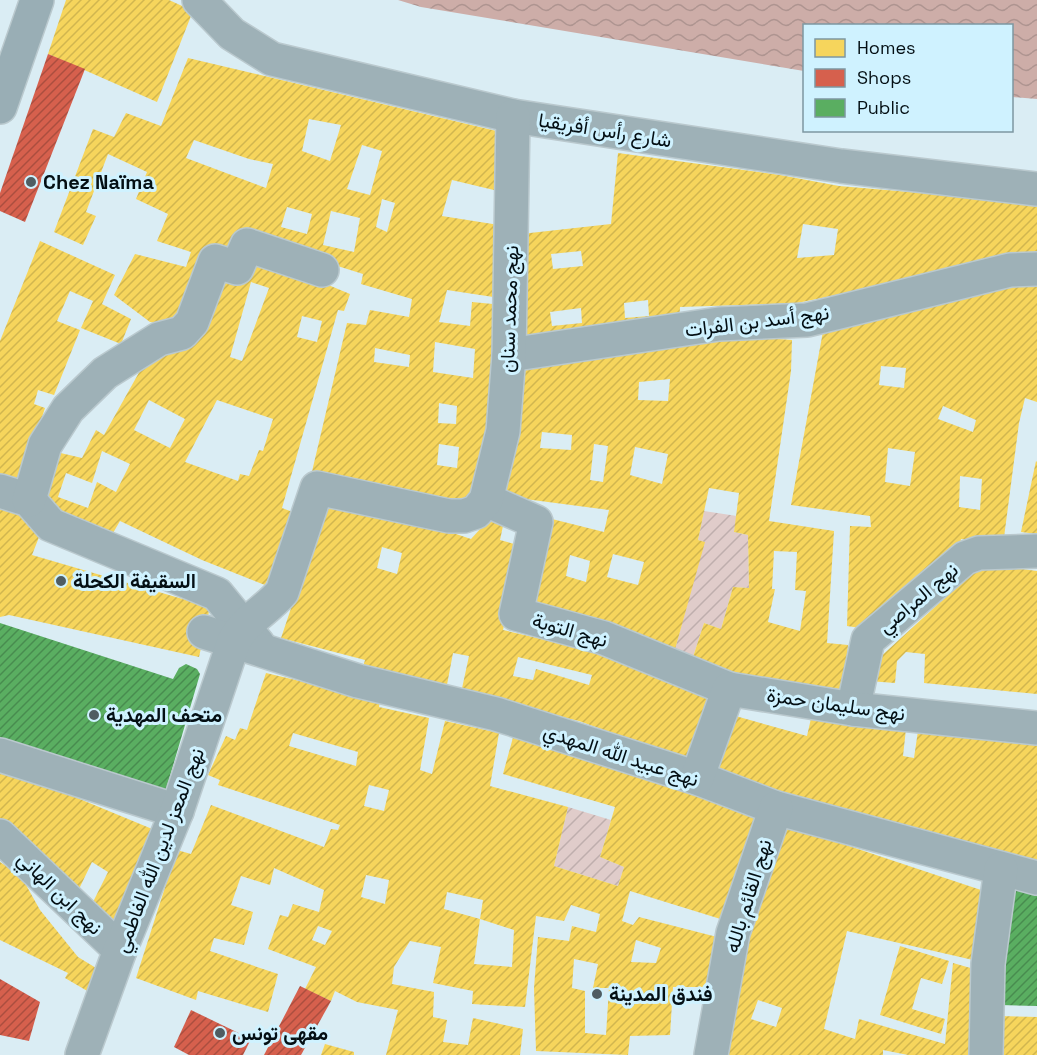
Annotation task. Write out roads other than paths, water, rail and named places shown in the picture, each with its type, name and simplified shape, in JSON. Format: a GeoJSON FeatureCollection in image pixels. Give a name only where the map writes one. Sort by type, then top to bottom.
{"type":"FeatureCollection","features":[{"type":"Feature","properties":{"kind":"street"},"geometry":{"type":"LineString","coordinates":[[0,107],[37,0]]}},
{"type":"Feature","properties":{"kind":"street","name":"شارع رأس أفريقيا"},"geometry":{"type":"LineString","coordinates":[[199,0],[232,34],[272,59],[513,116],[841,166],[1037,189]]}},
{"type":"Feature","properties":{"kind":"street","name":"نهج محمد سنان"},"geometry":{"type":"LineString","coordinates":[[486,500],[503,431],[509,355],[513,116]]}},
{"type":"Feature","properties":{"kind":"street"},"geometry":{"type":"LineString","coordinates":[[322,270],[247,245],[237,268],[215,261],[192,322],[182,333],[159,339],[105,373],[68,409],[14,495],[51,525],[217,594],[237,637],[272,605],[282,592],[317,488],[449,516],[464,516],[476,512],[486,500]]}},
{"type":"Feature","properties":{"kind":"street","name":"نهج أسد بن الفرات"},"geometry":{"type":"LineString","coordinates":[[509,355],[719,324],[807,320],[1010,270],[1037,269]]}},
{"type":"Feature","properties":{"kind":"street","name":"نهج التوبة"},"geometry":{"type":"LineString","coordinates":[[486,500],[536,522],[516,615],[604,638],[729,689]]}},
{"type":"Feature","properties":{"kind":"street","name":"نهج المراصي"},"geometry":{"type":"LineString","coordinates":[[852,709],[868,640],[965,558],[979,553],[1037,551]]}},
{"type":"Feature","properties":{"kind":"street","name":"نهج عبيد الله المهدي"},"geometry":{"type":"LineString","coordinates":[[237,637],[358,681],[496,714],[697,778],[776,808],[1037,878]]}},
{"type":"Feature","properties":{"kind":"street","name":"نهج المعز لدين الله الفاطمي"},"geometry":{"type":"LineString","coordinates":[[82,1055],[120,950],[177,811],[237,637]]}},
{"type":"Feature","properties":{"kind":"street"},"geometry":{"type":"LineString","coordinates":[[697,778],[729,689]]}},
{"type":"Feature","properties":{"kind":"street","name":"نهج سليمان حمزة"},"geometry":{"type":"LineString","coordinates":[[729,689],[852,709],[1037,728]]}},
{"type":"Feature","properties":{"kind":"street"},"geometry":{"type":"LineString","coordinates":[[0,755],[177,811]]}},
{"type":"Feature","properties":{"kind":"street","name":"نهج القائم بالله"},"geometry":{"type":"LineString","coordinates":[[711,1055],[733,933],[776,808]]}},
{"type":"Feature","properties":{"kind":"street","name":"نهج ابن الهاني"},"geometry":{"type":"LineString","coordinates":[[0,836],[120,950]]}},
{"type":"Feature","properties":{"kind":"street"},"geometry":{"type":"LineString","coordinates":[[986,1055],[988,964],[1001,870]]}},
{"type":"Feature","properties":{"kind":"water"},"geometry":{"type":"Polygon","coordinates":[[[398,0],[1037,0],[1037,99],[1013,97],[1013,24],[803,24],[803,71],[421,7],[398,0]]]}},
{"type":"Feature","properties":{"kind":"place","name":"Chez Naïma"},"geometry":{"type":"Point","coordinates":[31,182]}},
{"type":"Feature","properties":{"kind":"place","name":"السقيفة الكحلة"},"geometry":{"type":"Point","coordinates":[61,581]}},
{"type":"Feature","properties":{"kind":"place","name":"متحف المهدية"},"geometry":{"type":"Point","coordinates":[94,715]}},
{"type":"Feature","properties":{"kind":"place","name":"فندق المدينة"},"geometry":{"type":"Point","coordinates":[597,994]}},
{"type":"Feature","properties":{"kind":"place","name":"مقهى تونس"},"geometry":{"type":"Point","coordinates":[220,1033]}}]}
